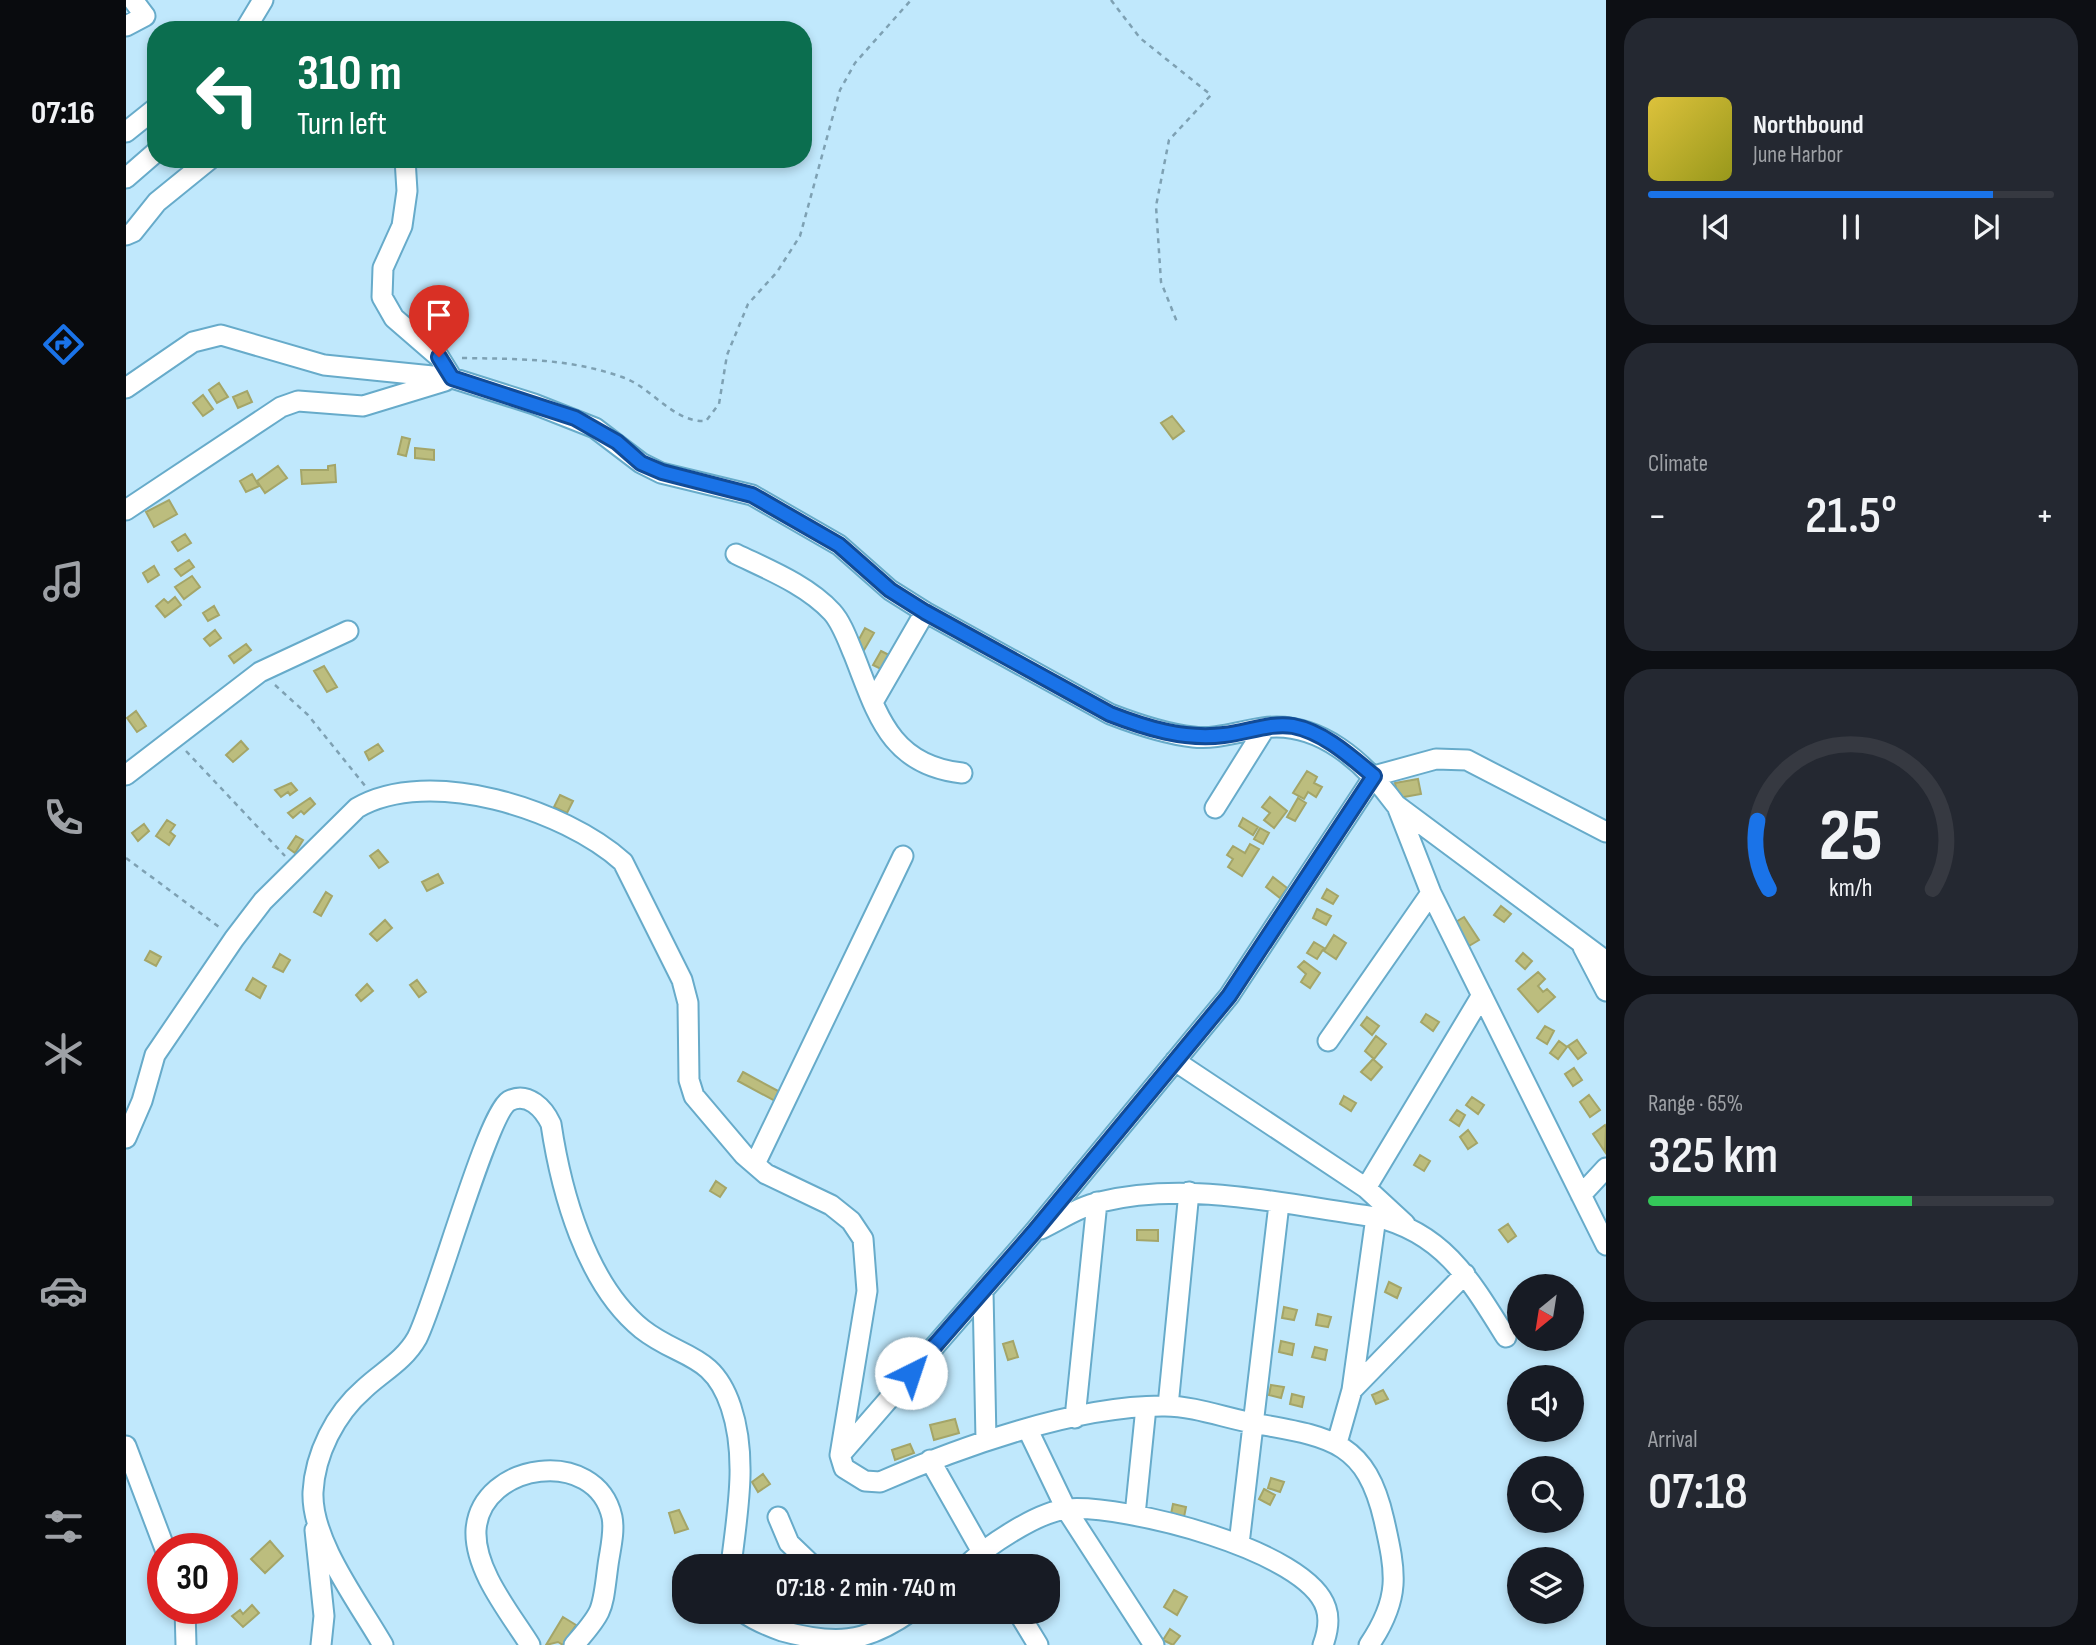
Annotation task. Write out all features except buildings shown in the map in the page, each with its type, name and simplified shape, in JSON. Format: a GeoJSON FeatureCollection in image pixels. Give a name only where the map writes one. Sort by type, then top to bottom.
{"type":"FeatureCollection","features":[{"type":"Feature","properties":{"kind":"street"},"geometry":{"type":"LineString","coordinates":[[126,26],[145,16],[133,0]]}},
{"type":"Feature","properties":{"kind":"street"},"geometry":{"type":"LineString","coordinates":[[250,21],[263,0]]}},
{"type":"Feature","properties":{"kind":"street"},"geometry":{"type":"LineString","coordinates":[[126,132],[147,115]]}},
{"type":"Feature","properties":{"kind":"street"},"geometry":{"type":"LineString","coordinates":[[126,178],[147,160]]}},
{"type":"Feature","properties":{"kind":"street"},"geometry":{"type":"LineString","coordinates":[[126,235],[133,232],[157,202],[199,168]]}},
{"type":"Feature","properties":{"kind":"street"},"geometry":{"type":"LineString","coordinates":[[406,168],[407,191],[402,226],[383,268],[382,297],[394,318],[439,357],[452,378]]}},
{"type":"Feature","properties":{"kind":"street"},"geometry":{"type":"LineString","coordinates":[[126,388],[193,342],[222,335],[324,365],[452,378],[575,418],[617,442],[641,463],[662,472],[752,495],[839,545],[890,590],[925,612],[1007,656],[1066,693],[1139,725],[1194,737],[1293,726],[1320,737],[1374,776],[1396,804],[1606,961]]}},
{"type":"Feature","properties":{"kind":"street"},"geometry":{"type":"LineString","coordinates":[[126,510],[281,407],[298,401],[363,406],[452,378]]}},
{"type":"Feature","properties":{"kind":"street"},"geometry":{"type":"LineString","coordinates":[[736,554],[783,576],[834,614],[882,726],[916,760],[944,771],[961,773]]}},
{"type":"Feature","properties":{"kind":"street"},"geometry":{"type":"LineString","coordinates":[[873,702],[925,612]]}},
{"type":"Feature","properties":{"kind":"street"},"geometry":{"type":"LineString","coordinates":[[126,775],[260,672],[348,631]]}},
{"type":"Feature","properties":{"kind":"street"},"geometry":{"type":"LineString","coordinates":[[1215,808],[1265,728]]}},
{"type":"Feature","properties":{"kind":"street"},"geometry":{"type":"LineString","coordinates":[[840,1455],[1034,1232],[1229,996],[1374,776],[1436,759],[1467,760],[1606,832]]}},
{"type":"Feature","properties":{"kind":"street"},"geometry":{"type":"LineString","coordinates":[[126,1138],[142,1101],[155,1055],[263,901],[340,822],[375,798],[412,792],[462,792],[555,821],[609,850],[622,862],[682,980],[688,1003],[689,1080],[694,1096],[766,1174],[831,1205],[851,1221],[863,1239],[867,1291],[840,1455],[844,1468],[852,1475],[880,1482],[986,1440],[1075,1418],[1146,1407],[1168,1406],[1337,1444],[1354,1454],[1371,1479],[1392,1555],[1394,1593],[1383,1625],[1369,1645]]}},
{"type":"Feature","properties":{"kind":"street"},"geometry":{"type":"LineString","coordinates":[[1396,804],[1431,893],[1606,1245]]}},
{"type":"Feature","properties":{"kind":"street"},"geometry":{"type":"LineString","coordinates":[[755,1164],[903,856]]}},
{"type":"Feature","properties":{"kind":"street"},"geometry":{"type":"LineString","coordinates":[[1328,1041],[1431,893]]}},
{"type":"Feature","properties":{"kind":"street"},"geometry":{"type":"LineString","coordinates":[[1581,943],[1606,991]]}},
{"type":"Feature","properties":{"kind":"street"},"geometry":{"type":"LineString","coordinates":[[1366,1188],[1482,995]]}},
{"type":"Feature","properties":{"kind":"street"},"geometry":{"type":"LineString","coordinates":[[1175,1061],[1366,1188],[1406,1224],[1437,1245],[1465,1274],[1506,1337]]}},
{"type":"Feature","properties":{"kind":"street"},"geometry":{"type":"LineString","coordinates":[[321,1645],[324,1616],[315,1548],[316,1469],[325,1444],[341,1414],[363,1390],[405,1357],[418,1337],[448,1245],[501,1110],[509,1101],[522,1099],[533,1102],[548,1117],[568,1210],[579,1237],[620,1307],[642,1329],[707,1366],[731,1407],[738,1442],[740,1480],[732,1554]]}},
{"type":"Feature","properties":{"kind":"street"},"geometry":{"type":"LineString","coordinates":[[1581,1195],[1606,1168]]}},
{"type":"Feature","properties":{"kind":"street"},"geometry":{"type":"LineString","coordinates":[[1034,1232],[1097,1202],[1154,1193],[1189,1192],[1376,1217],[1406,1224]]}},
{"type":"Feature","properties":{"kind":"street"},"geometry":{"type":"LineString","coordinates":[[1168,1406],[1189,1192]]}},
{"type":"Feature","properties":{"kind":"street"},"geometry":{"type":"LineString","coordinates":[[1075,1418],[1097,1202]]}},
{"type":"Feature","properties":{"kind":"street"},"geometry":{"type":"LineString","coordinates":[[1239,1544],[1279,1204]]}},
{"type":"Feature","properties":{"kind":"street"},"geometry":{"type":"LineString","coordinates":[[1337,1444],[1352,1390],[1376,1217]]}},
{"type":"Feature","properties":{"kind":"street"},"geometry":{"type":"LineString","coordinates":[[1352,1390],[1465,1274]]}},
{"type":"Feature","properties":{"kind":"street"},"geometry":{"type":"LineString","coordinates":[[983,1292],[986,1440]]}},
{"type":"Feature","properties":{"kind":"street"},"geometry":{"type":"LineString","coordinates":[[1135,1515],[1146,1407]]}},
{"type":"Feature","properties":{"kind":"street"},"geometry":{"type":"LineString","coordinates":[[1028,1430],[1066,1509],[1154,1645]]}},
{"type":"Feature","properties":{"kind":"street"},"geometry":{"type":"LineString","coordinates":[[126,1446],[159,1533]]}},
{"type":"Feature","properties":{"kind":"street"},"geometry":{"type":"LineString","coordinates":[[930,1460],[983,1554]]}},
{"type":"Feature","properties":{"kind":"street"},"geometry":{"type":"LineString","coordinates":[[530,1645],[483,1564],[476,1529],[490,1498],[502,1487],[540,1471],[558,1469],[590,1481],[612,1516],[601,1615],[574,1645]]}},
{"type":"Feature","properties":{"kind":"street"},"geometry":{"type":"LineString","coordinates":[[993,1554],[1037,1520],[1066,1509],[1135,1515],[1239,1544],[1290,1568],[1313,1587],[1326,1609],[1328,1630],[1323,1645]]}},
{"type":"Feature","properties":{"kind":"street"},"geometry":{"type":"LineString","coordinates":[[315,1515],[324,1543],[383,1645]]}},
{"type":"Feature","properties":{"kind":"street"},"geometry":{"type":"LineString","coordinates":[[778,1517],[789,1543],[800,1554]]}},
{"type":"Feature","properties":{"kind":"street"},"geometry":{"type":"LineString","coordinates":[[185,1624],[186,1645]]}},
{"type":"Feature","properties":{"kind":"street"},"geometry":{"type":"LineString","coordinates":[[765,1624],[823,1644],[864,1637],[888,1624]]}},
{"type":"Feature","properties":{"kind":"street"},"geometry":{"type":"LineString","coordinates":[[1025,1624],[1038,1645]]}},
{"type":"Feature","properties":{"kind":"path"},"geometry":{"type":"LineString","coordinates":[[439,357],[561,360],[626,377],[692,422],[706,421],[719,404],[727,355],[748,304],[777,272],[800,236],[840,90],[855,63],[911,0]]}},
{"type":"Feature","properties":{"kind":"path"},"geometry":{"type":"LineString","coordinates":[[1111,0],[1140,38],[1211,95],[1169,140],[1156,206],[1161,282],[1177,322]]}},
{"type":"Feature","properties":{"kind":"path"},"geometry":{"type":"LineString","coordinates":[[260,672],[309,715],[375,798]]}},
{"type":"Feature","properties":{"kind":"path"},"geometry":{"type":"LineString","coordinates":[[176,739],[296,869]]}},
{"type":"Feature","properties":{"kind":"path"},"geometry":{"type":"LineString","coordinates":[[126,858],[234,939]]}},
{"type":"Feature","properties":{"kind":"route"},"geometry":{"type":"LineString","coordinates":[[439,357],[452,378],[575,418],[617,442],[641,463],[662,472],[752,495],[839,545],[890,590],[925,612],[1007,656],[1066,693],[1110,714],[1139,725],[1194,737],[1293,726],[1320,737],[1346,753],[1374,776],[1229,996],[1034,1232],[911,1373]]}}]}
